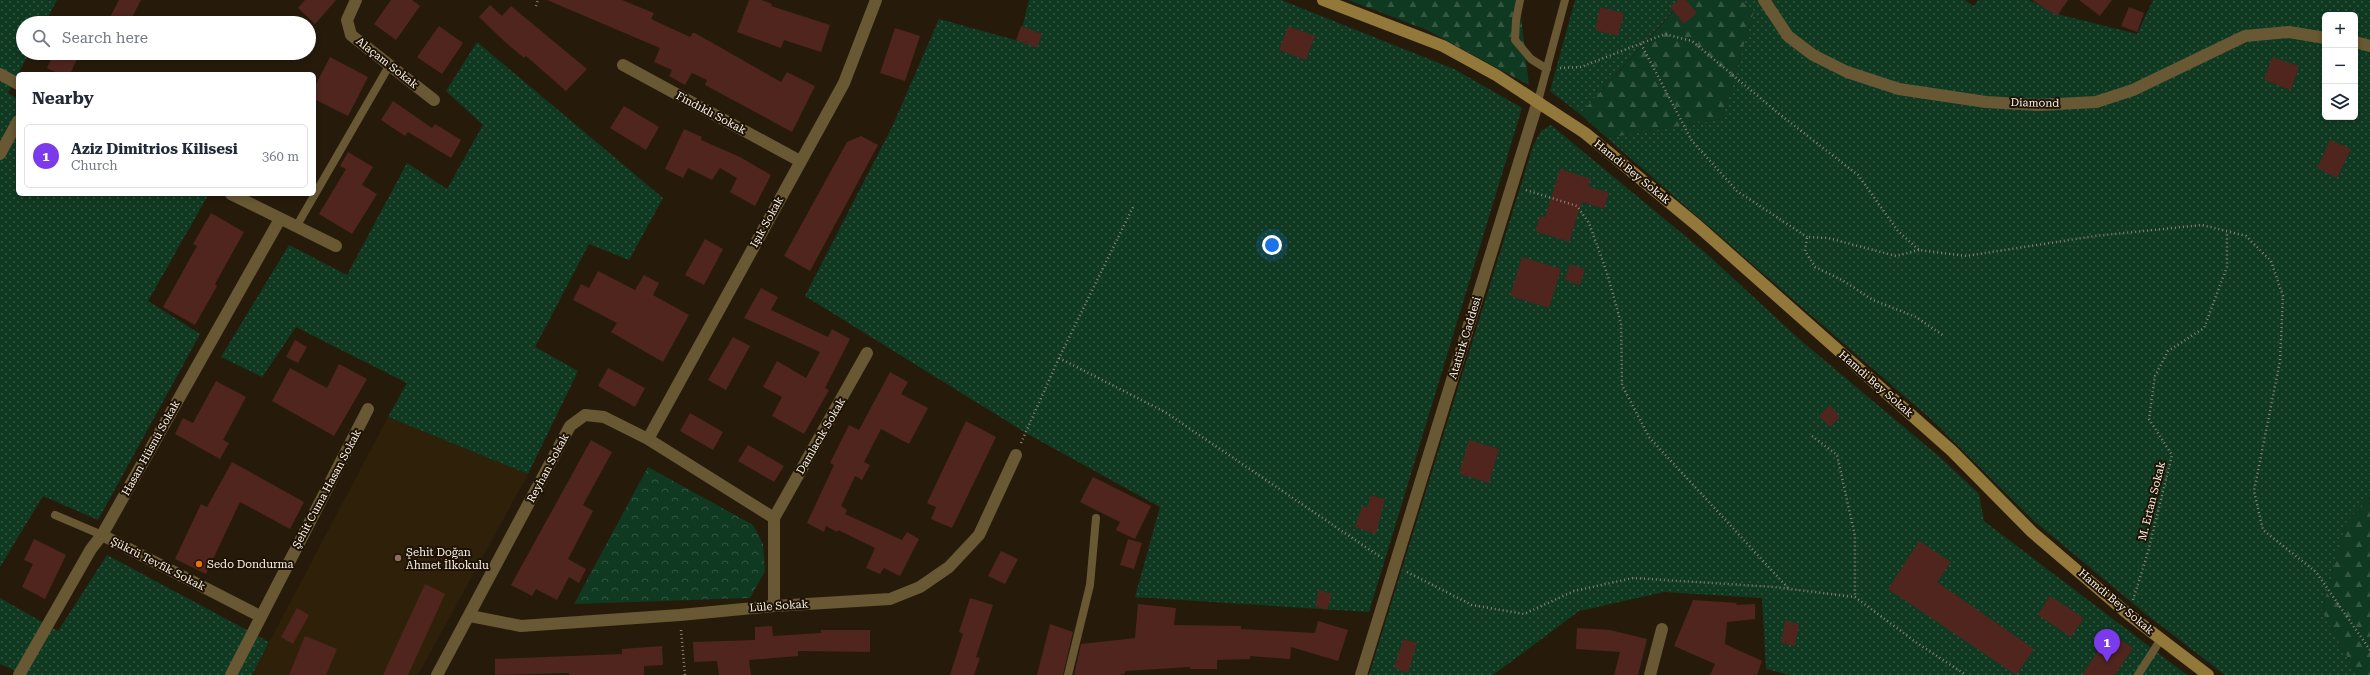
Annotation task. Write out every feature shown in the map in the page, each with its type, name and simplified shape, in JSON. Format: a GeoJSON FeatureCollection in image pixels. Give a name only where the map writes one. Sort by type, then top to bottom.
{"type":"FeatureCollection","features":[{"type":"Feature","properties":{"kind":"street","name":"Alaçam Sokak"},"geometry":{"type":"LineString","coordinates":[[356,0],[347,20],[351,35],[434,100]]}},
{"type":"Feature","properties":{"kind":"street","name":"Işık Sokak"},"geometry":{"type":"LineString","coordinates":[[648,439],[844,83],[876,0]]}},
{"type":"Feature","properties":{"kind":"street","name":"Hamdi Bey Sokak"},"geometry":{"type":"LineString","coordinates":[[1323,0],[1443,46],[1496,75],[1585,133],[1699,227],[1952,451],[2032,532],[2128,614],[2208,675]]}},
{"type":"Feature","properties":{"kind":"street","name":"Diamond"},"geometry":{"type":"LineString","coordinates":[[1764,0],[1788,36],[1813,55],[1846,72],[1899,89],[1986,102],[2038,105],[2096,102],[2133,90],[2245,36],[2289,32],[2322,38]]}},
{"type":"Feature","properties":{"kind":"street"},"geometry":{"type":"LineString","coordinates":[[2358,43],[2370,46]]}},
{"type":"Feature","properties":{"kind":"street","name":"Findıklı Sokak"},"geometry":{"type":"LineString","coordinates":[[623,65],[800,161]]}},
{"type":"Feature","properties":{"kind":"street"},"geometry":{"type":"LineString","coordinates":[[0,74],[16,83]]}},
{"type":"Feature","properties":{"kind":"street","name":"Atatürk Caddesi"},"geometry":{"type":"LineString","coordinates":[[1361,675],[1538,101]]}},
{"type":"Feature","properties":{"kind":"street"},"geometry":{"type":"LineString","coordinates":[[0,154],[16,125]]}},
{"type":"Feature","properties":{"kind":"street"},"geometry":{"type":"LineString","coordinates":[[235,196],[336,246]]}},
{"type":"Feature","properties":{"kind":"street","name":"Hasan Hüsnü Sokak"},"geometry":{"type":"LineString","coordinates":[[19,675],[91,549],[102,535],[280,219]]}},
{"type":"Feature","properties":{"kind":"street","name":"Damlacık Sokak"},"geometry":{"type":"LineString","coordinates":[[774,518],[867,353]]}},
{"type":"Feature","properties":{"kind":"street","name":"Şehit Cuma Hasan Sokak"},"geometry":{"type":"LineString","coordinates":[[231,675],[260,616],[368,409]]}},
{"type":"Feature","properties":{"kind":"street","name":"Reyhan Sokak"},"geometry":{"type":"LineString","coordinates":[[437,675],[470,616],[570,426],[585,415],[604,417],[648,439],[774,518]]}},
{"type":"Feature","properties":{"kind":"street","name":"Lüle Sokak"},"geometry":{"type":"LineString","coordinates":[[470,616],[521,626],[680,615],[774,606],[890,599],[920,587],[949,567],[979,535],[1016,455]]}},
{"type":"Feature","properties":{"kind":"street"},"geometry":{"type":"LineString","coordinates":[[774,518],[774,606]]}},
{"type":"Feature","properties":{"kind":"street","name":"Şükrü Tevfik Sokak"},"geometry":{"type":"LineString","coordinates":[[102,535],[260,616]]}},
{"type":"Feature","properties":{"kind":"street"},"geometry":{"type":"LineString","coordinates":[[1650,675],[1662,629]]}},
{"type":"Feature","properties":{"kind":"lane"},"geometry":{"type":"LineString","coordinates":[[1520,0],[1516,20],[1515,40],[1531,59],[1547,69]]}},
{"type":"Feature","properties":{"kind":"lane","name":"Atatürk Caddesi"},"geometry":{"type":"LineString","coordinates":[[1538,101],[1565,0]]}},
{"type":"Feature","properties":{"kind":"lane"},"geometry":{"type":"LineString","coordinates":[[316,192],[389,66]]}},
{"type":"Feature","properties":{"kind":"lane"},"geometry":{"type":"LineString","coordinates":[[296,227],[314,196]]}},
{"type":"Feature","properties":{"kind":"lane","name":"Şükrü Tevfik Sokak"},"geometry":{"type":"LineString","coordinates":[[55,515],[102,535]]}},
{"type":"Feature","properties":{"kind":"lane"},"geometry":{"type":"LineString","coordinates":[[1068,675],[1090,585],[1096,518]]}},
{"type":"Feature","properties":{"kind":"lane"},"geometry":{"type":"LineString","coordinates":[[2138,675],[2161,639]]}},
{"type":"Feature","properties":{"kind":"path"},"geometry":{"type":"LineString","coordinates":[[536,6],[538,0]]}},
{"type":"Feature","properties":{"kind":"path"},"geometry":{"type":"LineString","coordinates":[[1547,69],[1580,67],[1665,34],[1692,41],[1778,113],[1858,175],[1898,231],[1919,250]]}},
{"type":"Feature","properties":{"kind":"path"},"geometry":{"type":"LineString","coordinates":[[1641,44],[1692,141],[1737,191],[1807,237],[1828,238],[1896,256],[1919,250],[1966,256],[2095,236],[2202,225],[2246,236],[2271,261],[2283,296],[2280,361],[2254,491],[2263,530],[2316,572],[2370,650]]}},
{"type":"Feature","properties":{"kind":"path"},"geometry":{"type":"LineString","coordinates":[[1513,186],[1577,206],[1589,223],[1607,273],[1621,323],[1622,385],[1648,437],[1790,589]]}},
{"type":"Feature","properties":{"kind":"path"},"geometry":{"type":"LineString","coordinates":[[1016,455],[1059,358],[1134,204]]}},
{"type":"Feature","properties":{"kind":"path","name":"M. Ertan Sokak"},"geometry":{"type":"LineString","coordinates":[[2128,614],[2148,552],[2172,455],[2149,419],[2155,376],[2168,351],[2204,328],[2227,267],[2227,232]]}},
{"type":"Feature","properties":{"kind":"path"},"geometry":{"type":"LineString","coordinates":[[1807,237],[1805,251],[1815,267],[1873,300],[1916,317],[1944,336]]}},
{"type":"Feature","properties":{"kind":"path"},"geometry":{"type":"LineString","coordinates":[[1059,358],[1165,412],[1395,566],[1472,605],[1524,614],[1574,590],[1633,578],[1790,589],[1855,597],[1917,643],[1966,675]]}},
{"type":"Feature","properties":{"kind":"path"},"geometry":{"type":"LineString","coordinates":[[1812,436],[1836,455],[1854,536],[1855,597]]}},
{"type":"Feature","properties":{"kind":"path"},"geometry":{"type":"LineString","coordinates":[[680,615],[685,675]]}},
{"type":"Feature","properties":{"kind":"shaded area","name":"Şehit Doğan Ahmet İlkokulu"},"geometry":{"type":"Polygon","coordinates":[[[388,417],[528,474],[418,675],[252,675],[388,417]]]}},
{"type":"Feature","properties":{"kind":"green space"},"geometry":{"type":"Polygon","coordinates":[[[0,0],[57,0],[49,16],[16,16],[16,60],[25,60],[19,72],[16,72],[16,78],[8,93],[16,98],[16,196],[207,197],[148,301],[200,334],[98,520],[43,496],[0,567],[0,0]]]}},
{"type":"Feature","properties":{"kind":"green space"},"geometry":{"type":"Polygon","coordinates":[[[1029,0],[1281,0],[1454,69],[1522,108],[1369,612],[1135,597],[1160,507],[1026,433],[805,296],[893,125],[939,19],[1019,41],[1029,0]]]}},
{"type":"Feature","properties":{"kind":"green space"},"geometry":{"type":"Polygon","coordinates":[[[1348,0],[1519,0],[1529,85],[1427,30],[1348,0]]]}},
{"type":"Feature","properties":{"kind":"green space"},"geometry":{"type":"Polygon","coordinates":[[[1575,0],[1683,0],[1580,114],[1550,91],[1575,0]]]}},
{"type":"Feature","properties":{"kind":"green space"},"geometry":{"type":"Polygon","coordinates":[[[1684,0],[1740,0],[1754,11],[1722,119],[1607,138],[1580,114],[1684,0]]]}},
{"type":"Feature","properties":{"kind":"green space"},"geometry":{"type":"Polygon","coordinates":[[[1740,0],[1965,0],[1974,6],[1978,0],[2029,0],[2061,15],[2137,34],[2153,0],[2370,0],[2370,496],[2346,523],[2322,611],[2357,675],[2225,675],[2142,611],[2034,521],[1933,421],[1607,138],[1722,119],[1754,11],[1740,0]]]}},
{"type":"Feature","properties":{"kind":"green space"},"geometry":{"type":"Polygon","coordinates":[[[477,42],[663,198],[629,260],[589,244],[535,347],[578,371],[528,474],[388,417],[407,383],[296,327],[262,377],[221,357],[289,245],[347,275],[407,163],[447,189],[483,125],[446,91],[477,42]]]}},
{"type":"Feature","properties":{"kind":"green space"},"geometry":{"type":"Polygon","coordinates":[[[1551,125],[1708,255],[1798,338],[1942,459],[1979,494],[1984,521],[2187,675],[1790,675],[1766,669],[1762,598],[1664,592],[1579,611],[1493,675],[1369,675],[1533,146],[1541,131],[1551,125]]]}},
{"type":"Feature","properties":{"kind":"green space"},"geometry":{"type":"Polygon","coordinates":[[[648,467],[753,525],[763,544],[765,571],[750,598],[574,604],[648,467]]]}},
{"type":"Feature","properties":{"kind":"green space"},"geometry":{"type":"Polygon","coordinates":[[[2370,496],[2370,675],[2357,675],[2322,611],[2346,523],[2370,496]]]}},
{"type":"Feature","properties":{"kind":"green space"},"geometry":{"type":"Polygon","coordinates":[[[107,555],[269,642],[252,675],[25,675],[0,664],[0,598],[58,631],[107,555]]]}},
{"type":"Feature","properties":{"kind":"building"},"geometry":{"type":"Polygon","coordinates":[[[119,0],[141,0],[133,16],[111,16],[119,0]]]}},
{"type":"Feature","properties":{"kind":"building"},"geometry":{"type":"Polygon","coordinates":[[[305,0],[336,0],[316,23],[316,16],[306,16],[298,8],[305,0]]]}},
{"type":"Feature","properties":{"kind":"building"},"geometry":{"type":"Polygon","coordinates":[[[391,0],[412,0],[420,6],[396,40],[374,24],[391,0]]]}},
{"type":"Feature","properties":{"kind":"building"},"geometry":{"type":"Polygon","coordinates":[[[547,0],[622,0],[654,13],[651,19],[690,37],[693,33],[695,33],[781,82],[787,72],[815,86],[792,132],[705,85],[707,80],[692,73],[685,85],[669,76],[672,70],[654,62],[660,48],[547,0]]]}},
{"type":"Feature","properties":{"kind":"building"},"geometry":{"type":"Polygon","coordinates":[[[749,0],[761,0],[772,4],[771,6],[830,25],[821,52],[784,40],[781,48],[737,32],[749,0]]]}},
{"type":"Feature","properties":{"kind":"building"},"geometry":{"type":"Polygon","coordinates":[[[1678,0],[1686,0],[1697,13],[1684,24],[1670,7],[1678,0]]]}},
{"type":"Feature","properties":{"kind":"building"},"geometry":{"type":"Polygon","coordinates":[[[2032,0],[2068,0],[2057,16],[2032,0]]]}},
{"type":"Feature","properties":{"kind":"building"},"geometry":{"type":"Polygon","coordinates":[[[2079,0],[2112,0],[2100,16],[2079,0]]]}},
{"type":"Feature","properties":{"kind":"building"},"geometry":{"type":"Polygon","coordinates":[[[490,5],[502,16],[511,6],[587,69],[566,91],[526,56],[524,58],[504,41],[479,17],[490,5]]]}},
{"type":"Feature","properties":{"kind":"building"},"geometry":{"type":"Polygon","coordinates":[[[1600,7],[1624,13],[1618,36],[1595,30],[1600,7]]]}},
{"type":"Feature","properties":{"kind":"building"},"geometry":{"type":"Polygon","coordinates":[[[2129,7],[2144,13],[2137,32],[2121,26],[2129,7]]]}},
{"type":"Feature","properties":{"kind":"building"},"geometry":{"type":"Polygon","coordinates":[[[439,26],[463,43],[442,74],[417,57],[439,26]]]}},
{"type":"Feature","properties":{"kind":"building"},"geometry":{"type":"Polygon","coordinates":[[[1021,26],[1042,34],[1037,48],[1016,40],[1021,26]]]}},
{"type":"Feature","properties":{"kind":"building"},"geometry":{"type":"Polygon","coordinates":[[[1288,26],[1315,36],[1306,60],[1279,50],[1288,26]]]}},
{"type":"Feature","properties":{"kind":"building"},"geometry":{"type":"Polygon","coordinates":[[[895,28],[920,36],[905,81],[880,73],[895,28]]]}},
{"type":"Feature","properties":{"kind":"building"},"geometry":{"type":"Polygon","coordinates":[[[330,57],[368,77],[348,116],[316,100],[316,84],[330,57]]]}},
{"type":"Feature","properties":{"kind":"building"},"geometry":{"type":"Polygon","coordinates":[[[2272,57],[2299,66],[2291,90],[2264,80],[2272,57]]]}},
{"type":"Feature","properties":{"kind":"building"},"geometry":{"type":"Polygon","coordinates":[[[51,60],[77,60],[71,72],[56,72],[47,68],[51,60]]]}},
{"type":"Feature","properties":{"kind":"building"},"geometry":{"type":"Polygon","coordinates":[[[393,101],[432,128],[435,124],[461,140],[451,158],[408,132],[405,136],[381,120],[393,101]]]}},
{"type":"Feature","properties":{"kind":"building"},"geometry":{"type":"Polygon","coordinates":[[[624,106],[659,127],[646,150],[610,128],[624,106]]]}},
{"type":"Feature","properties":{"kind":"building"},"geometry":{"type":"Polygon","coordinates":[[[684,129],[702,137],[701,140],[740,157],[771,175],[755,206],[730,192],[737,178],[720,168],[712,180],[688,168],[683,178],[665,169],[684,129]]]}},
{"type":"Feature","properties":{"kind":"building"},"geometry":{"type":"Polygon","coordinates":[[[861,136],[878,145],[810,271],[784,256],[847,142],[861,136]]]}},
{"type":"Feature","properties":{"kind":"building"},"geometry":{"type":"Polygon","coordinates":[[[2330,140],[2351,149],[2337,178],[2317,168],[2330,140]]]}},
{"type":"Feature","properties":{"kind":"building"},"geometry":{"type":"Polygon","coordinates":[[[348,152],[373,167],[362,185],[377,194],[352,234],[319,214],[346,169],[340,166],[348,152]]]}},
{"type":"Feature","properties":{"kind":"building"},"geometry":{"type":"Polygon","coordinates":[[[1560,169],[1591,179],[1588,186],[1609,193],[1604,209],[1582,202],[1569,242],[1535,231],[1540,216],[1545,217],[1560,169]]]}},
{"type":"Feature","properties":{"kind":"building"},"geometry":{"type":"Polygon","coordinates":[[[211,213],[244,232],[215,284],[217,286],[195,325],[163,307],[197,246],[193,244],[211,213]]]}},
{"type":"Feature","properties":{"kind":"building"},"geometry":{"type":"Polygon","coordinates":[[[705,239],[723,249],[704,285],[685,275],[705,239]]]}},
{"type":"Feature","properties":{"kind":"building"},"geometry":{"type":"Polygon","coordinates":[[[1522,257],[1561,269],[1549,308],[1510,296],[1522,257]]]}},
{"type":"Feature","properties":{"kind":"building"},"geometry":{"type":"Polygon","coordinates":[[[1570,264],[1585,269],[1580,285],[1565,280],[1570,264]]]}},
{"type":"Feature","properties":{"kind":"building"},"geometry":{"type":"Polygon","coordinates":[[[598,271],[635,290],[644,275],[659,283],[653,295],[689,315],[663,362],[611,332],[617,323],[573,300],[581,284],[589,288],[598,271]]]}},
{"type":"Feature","properties":{"kind":"building"},"geometry":{"type":"Polygon","coordinates":[[[761,288],[778,297],[771,310],[828,337],[832,329],[850,339],[825,388],[829,390],[804,434],[772,416],[782,397],[763,387],[777,361],[806,378],[820,352],[744,318],[761,288]]]}},
{"type":"Feature","properties":{"kind":"building"},"geometry":{"type":"Polygon","coordinates":[[[733,337],[750,346],[726,390],[708,380],[733,337]]]}},
{"type":"Feature","properties":{"kind":"building"},"geometry":{"type":"Polygon","coordinates":[[[295,340],[307,347],[298,363],[286,357],[295,340]]]}},
{"type":"Feature","properties":{"kind":"building"},"geometry":{"type":"Polygon","coordinates":[[[339,364],[367,379],[334,436],[272,401],[290,368],[327,388],[339,364]]]}},
{"type":"Feature","properties":{"kind":"building"},"geometry":{"type":"Polygon","coordinates":[[[608,368],[645,388],[635,407],[598,386],[608,368]]]}},
{"type":"Feature","properties":{"kind":"building"},"geometry":{"type":"Polygon","coordinates":[[[890,372],[908,382],[901,394],[928,408],[909,444],[881,429],[864,462],[870,465],[862,480],[855,476],[841,506],[847,510],[845,514],[902,540],[907,532],[919,539],[900,576],[884,568],[880,574],[866,568],[875,548],[838,530],[837,532],[826,526],[824,532],[807,523],[834,465],[830,463],[849,425],[859,430],[890,372]]]}},
{"type":"Feature","properties":{"kind":"building"},"geometry":{"type":"Polygon","coordinates":[[[216,381],[246,397],[223,440],[229,443],[220,459],[175,434],[183,418],[193,423],[216,381]]]}},
{"type":"Feature","properties":{"kind":"building"},"geometry":{"type":"Polygon","coordinates":[[[1830,405],[1840,417],[1830,427],[1819,416],[1830,405]]]}},
{"type":"Feature","properties":{"kind":"building"},"geometry":{"type":"Polygon","coordinates":[[[690,413],[723,432],[713,450],[680,431],[690,413]]]}},
{"type":"Feature","properties":{"kind":"building"},"geometry":{"type":"Polygon","coordinates":[[[966,421],[996,437],[952,528],[931,519],[936,507],[927,503],[966,421]]]}},
{"type":"Feature","properties":{"kind":"building"},"geometry":{"type":"Polygon","coordinates":[[[591,440],[612,452],[583,505],[593,511],[568,559],[586,569],[579,583],[569,577],[557,600],[536,589],[532,596],[511,585],[591,440]]]}},
{"type":"Feature","properties":{"kind":"building"},"geometry":{"type":"Polygon","coordinates":[[[1469,440],[1499,449],[1489,483],[1459,474],[1469,440]]]}},
{"type":"Feature","properties":{"kind":"building"},"geometry":{"type":"Polygon","coordinates":[[[748,445],[784,466],[774,482],[738,461],[748,445]]]}},
{"type":"Feature","properties":{"kind":"building"},"geometry":{"type":"Polygon","coordinates":[[[232,462],[304,502],[290,529],[240,502],[206,574],[175,559],[201,504],[207,507],[232,462]]]}},
{"type":"Feature","properties":{"kind":"building"},"geometry":{"type":"Polygon","coordinates":[[[1093,477],[1151,506],[1135,539],[1116,530],[1120,522],[1080,502],[1093,477]]]}},
{"type":"Feature","properties":{"kind":"building"},"geometry":{"type":"Polygon","coordinates":[[[1371,495],[1385,499],[1376,534],[1355,527],[1362,506],[1367,508],[1371,495]]]}},
{"type":"Feature","properties":{"kind":"building"},"geometry":{"type":"Polygon","coordinates":[[[34,539],[66,555],[45,599],[22,587],[33,564],[24,560],[34,539]]]}},
{"type":"Feature","properties":{"kind":"building"},"geometry":{"type":"Polygon","coordinates":[[[1128,539],[1142,543],[1134,569],[1120,565],[1128,539]]]}},
{"type":"Feature","properties":{"kind":"building"},"geometry":{"type":"Polygon","coordinates":[[[1919,541],[1951,562],[1937,582],[2034,649],[2016,675],[1888,589],[1919,541]]]}},
{"type":"Feature","properties":{"kind":"building"},"geometry":{"type":"Polygon","coordinates":[[[1001,551],[1018,559],[1005,584],[988,576],[1001,551]]]}},
{"type":"Feature","properties":{"kind":"building"},"geometry":{"type":"Polygon","coordinates":[[[425,584],[445,594],[408,675],[383,675],[425,584]]]}},
{"type":"Feature","properties":{"kind":"building"},"geometry":{"type":"Polygon","coordinates":[[[1319,590],[1332,594],[1327,610],[1315,606],[1319,590]]]}},
{"type":"Feature","properties":{"kind":"building"},"geometry":{"type":"Polygon","coordinates":[[[2050,596],[2084,618],[2071,637],[2038,615],[2050,596]]]}},
{"type":"Feature","properties":{"kind":"building"},"geometry":{"type":"Polygon","coordinates":[[[970,598],[993,605],[976,657],[980,658],[974,675],[950,675],[963,634],[959,632],[970,598]]]}},
{"type":"Feature","properties":{"kind":"building"},"geometry":{"type":"Polygon","coordinates":[[[1693,600],[1737,603],[1736,605],[1755,604],[1755,619],[1727,622],[1725,644],[1762,661],[1757,675],[1710,675],[1715,664],[1674,646],[1693,600]]]}},
{"type":"Feature","properties":{"kind":"building"},"geometry":{"type":"Polygon","coordinates":[[[1138,604],[1176,608],[1174,625],[1241,626],[1241,629],[1315,633],[1318,621],[1348,630],[1338,661],[1291,647],[1290,659],[1250,656],[1250,659],[1217,660],[1217,669],[1190,669],[1190,667],[1125,671],[1125,674],[1118,675],[1074,675],[1081,644],[1135,638],[1138,604]]]}},
{"type":"Feature","properties":{"kind":"building"},"geometry":{"type":"Polygon","coordinates":[[[297,608],[309,615],[293,644],[281,637],[297,608]]]}},
{"type":"Feature","properties":{"kind":"building"},"geometry":{"type":"Polygon","coordinates":[[[1785,621],[1799,624],[1795,646],[1781,643],[1785,621]]]}},
{"type":"Feature","properties":{"kind":"building"},"geometry":{"type":"Polygon","coordinates":[[[1050,624],[1073,632],[1063,675],[1037,675],[1050,624]]]}},
{"type":"Feature","properties":{"kind":"building"},"geometry":{"type":"Polygon","coordinates":[[[772,626],[773,636],[821,633],[821,630],[870,630],[870,652],[798,651],[798,656],[749,660],[751,675],[719,675],[717,661],[694,662],[693,642],[755,640],[755,627],[772,626]]]}},
{"type":"Feature","properties":{"kind":"building"},"geometry":{"type":"Polygon","coordinates":[[[1577,628],[1610,630],[1647,639],[1638,675],[1614,675],[1620,652],[1576,649],[1577,628]]]}},
{"type":"Feature","properties":{"kind":"building"},"geometry":{"type":"Polygon","coordinates":[[[2110,633],[2133,648],[2115,675],[2082,675],[2110,633]]]}},
{"type":"Feature","properties":{"kind":"building"},"geometry":{"type":"Polygon","coordinates":[[[305,636],[337,649],[326,675],[289,675],[305,636]]]}},
{"type":"Feature","properties":{"kind":"building"},"geometry":{"type":"Polygon","coordinates":[[[1403,639],[1417,643],[1408,673],[1394,668],[1403,639]]]}},
{"type":"Feature","properties":{"kind":"building"},"geometry":{"type":"Polygon","coordinates":[[[662,646],[663,665],[644,666],[644,675],[569,675],[569,673],[495,675],[495,659],[622,654],[622,649],[662,646]]]}},
{"type":"Feature","properties":{"kind":"place","name":"Şehit Doğan Ahmet İlkokulu"},"geometry":{"type":"Point","coordinates":[398,558]}},
{"type":"Feature","properties":{"kind":"place","name":"Sedo Dondurma"},"geometry":{"type":"Point","coordinates":[199,564]}},
{"type":"Feature","properties":{"kind":"place","name":"Aziz Dimitrios Kilisesi"},"geometry":{"type":"Point","coordinates":[2107,662]}}]}
